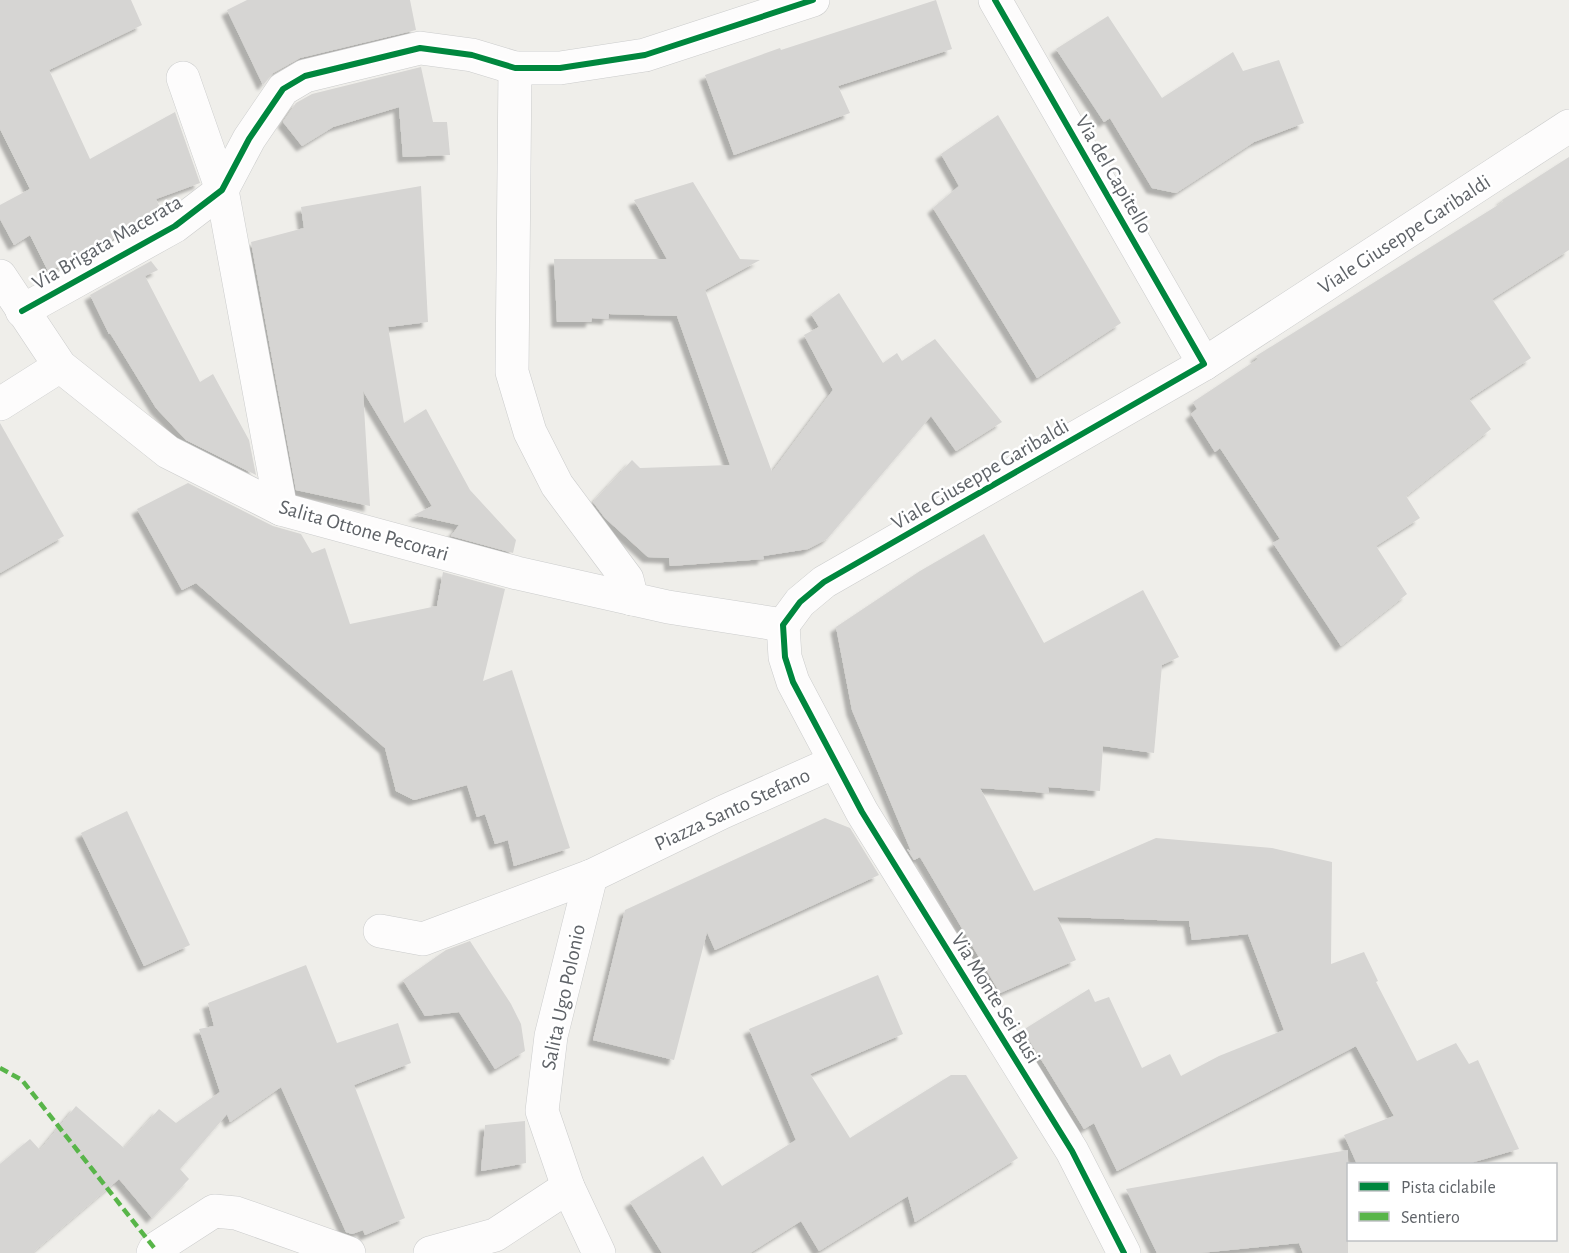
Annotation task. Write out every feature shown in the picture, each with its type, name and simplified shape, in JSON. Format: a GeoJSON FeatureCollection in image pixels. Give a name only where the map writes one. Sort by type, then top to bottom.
{"type":"FeatureCollection","features":[{"type":"Feature","properties":{"kind":"street","name":"Via Brigata Macerata"},"geometry":{"type":"LineString","coordinates":[[22,311],[175,226],[222,190],[249,139],[283,89],[305,76],[420,48],[472,56],[515,68],[560,68],[645,55],[813,0]]}},
{"type":"Feature","properties":{"kind":"street","name":"Via del Capitello"},"geometry":{"type":"LineString","coordinates":[[994,0],[1204,364]]}},
{"type":"Feature","properties":{"kind":"street"},"geometry":{"type":"LineString","coordinates":[[515,68],[512,372],[530,432],[557,485],[627,579],[632,599]]}},
{"type":"Feature","properties":{"kind":"street"},"geometry":{"type":"LineString","coordinates":[[183,78],[222,190],[281,509]]}},
{"type":"Feature","properties":{"kind":"street","name":"Viale Giuseppe Garibaldi"},"geometry":{"type":"LineString","coordinates":[[783,625],[800,602],[824,582],[1204,364],[1569,126]]}},
{"type":"Feature","properties":{"kind":"street","name":"Salita Ottone Pecorari"},"geometry":{"type":"LineString","coordinates":[[0,276],[60,366],[168,452],[281,509],[517,573],[668,607],[783,625]]}},
{"type":"Feature","properties":{"kind":"street"},"geometry":{"type":"LineString","coordinates":[[0,404],[60,366]]}},
{"type":"Feature","properties":{"kind":"street","name":"Piazza Santo Stefano"},"geometry":{"type":"LineString","coordinates":[[380,931],[423,939],[591,876],[723,812],[836,762],[793,682],[785,657],[783,625]]}},
{"type":"Feature","properties":{"kind":"street","name":"Via Monte Sei Busi"},"geometry":{"type":"LineString","coordinates":[[836,762],[862,812],[1072,1152],[1124,1253]]}},
{"type":"Feature","properties":{"kind":"street","name":"Salita Ugo Polonio"},"geometry":{"type":"LineString","coordinates":[[591,876],[550,1036],[542,1111],[568,1187],[599,1253]]}},
{"type":"Feature","properties":{"kind":"street"},"geometry":{"type":"LineString","coordinates":[[430,1253],[495,1235],[568,1187]]}},
{"type":"Feature","properties":{"kind":"street"},"geometry":{"type":"LineString","coordinates":[[153,1253],[214,1211],[236,1213],[349,1253]]}},
{"type":"Feature","properties":{"kind":"building"},"geometry":{"type":"Polygon","coordinates":[[[0,0],[131,0],[142,25],[49,70],[90,159],[175,112],[200,183],[156,199],[162,212],[73,261],[48,271],[30,235],[14,245],[0,219],[0,205],[30,189],[0,129],[0,0]]]}},
{"type":"Feature","properties":{"kind":"building"},"geometry":{"type":"Polygon","coordinates":[[[247,0],[410,0],[416,30],[300,58],[273,73],[263,85],[227,10],[247,0]]]}},
{"type":"Feature","properties":{"kind":"building"},"geometry":{"type":"Polygon","coordinates":[[[936,0],[952,49],[838,86],[850,113],[734,155],[705,75],[780,48],[781,50],[936,0]]]}},
{"type":"Feature","properties":{"kind":"building"},"geometry":{"type":"Polygon","coordinates":[[[1108,16],[1162,98],[1233,52],[1243,71],[1279,60],[1304,123],[1254,142],[1176,193],[1152,188],[1110,118],[1104,122],[1056,49],[1108,16]]]}},
{"type":"Feature","properties":{"kind":"building"},"geometry":{"type":"Polygon","coordinates":[[[421,67],[433,122],[447,122],[450,155],[403,157],[399,107],[333,127],[302,146],[283,122],[296,103],[312,94],[421,67]]]}},
{"type":"Feature","properties":{"kind":"building"},"geometry":{"type":"Polygon","coordinates":[[[998,115],[1121,323],[1037,378],[933,208],[959,186],[941,154],[998,115]]]}},
{"type":"Feature","properties":{"kind":"building"},"geometry":{"type":"Polygon","coordinates":[[[1569,157],[1569,250],[1492,299],[1531,358],[1469,399],[1491,429],[1406,496],[1420,518],[1376,546],[1407,594],[1341,646],[1273,543],[1280,539],[1220,448],[1215,452],[1191,414],[1197,409],[1193,402],[1258,359],[1256,356],[1503,202],[1502,200],[1569,157]]]}},
{"type":"Feature","properties":{"kind":"building"},"geometry":{"type":"Polygon","coordinates":[[[693,182],[740,259],[760,260],[705,290],[772,472],[833,390],[804,335],[819,327],[811,314],[839,293],[883,363],[897,353],[902,361],[935,339],[1002,422],[956,451],[931,416],[827,539],[808,549],[763,556],[764,559],[670,566],[669,558],[648,557],[605,518],[593,502],[632,460],[640,468],[730,465],[677,316],[609,314],[608,319],[592,318],[591,322],[557,322],[554,259],[667,259],[634,200],[693,182]]]}},
{"type":"Feature","properties":{"kind":"building"},"geometry":{"type":"Polygon","coordinates":[[[421,186],[428,322],[388,327],[404,423],[426,409],[470,490],[516,540],[513,553],[451,536],[459,525],[414,515],[432,506],[363,391],[370,506],[296,490],[251,242],[304,228],[301,207],[421,186]]]}},
{"type":"Feature","properties":{"kind":"building"},"geometry":{"type":"Polygon","coordinates":[[[151,261],[158,270],[145,276],[200,382],[213,374],[249,440],[256,475],[186,440],[156,408],[109,334],[90,295],[151,261]]]}},
{"type":"Feature","properties":{"kind":"building"},"geometry":{"type":"Polygon","coordinates":[[[0,423],[64,536],[0,573],[0,423]]]}},
{"type":"Feature","properties":{"kind":"building"},"geometry":{"type":"Polygon","coordinates":[[[188,483],[273,526],[301,534],[312,553],[325,548],[350,624],[437,606],[443,572],[505,589],[483,681],[512,670],[570,848],[514,866],[508,840],[495,844],[485,814],[477,817],[467,785],[414,800],[396,791],[385,748],[196,583],[182,590],[137,509],[188,483]]]}},
{"type":"Feature","properties":{"kind":"building"},"geometry":{"type":"Polygon","coordinates":[[[984,534],[1044,643],[1143,590],[1179,657],[1162,665],[1154,753],[1103,746],[1100,791],[1048,787],[1049,793],[980,788],[1034,891],[1156,838],[1272,848],[1332,862],[1331,964],[1364,952],[1378,981],[1376,982],[1417,1061],[1456,1043],[1469,1064],[1478,1060],[1519,1149],[1470,1163],[1357,1163],[1344,1135],[1394,1116],[1356,1046],[1117,1171],[1094,1123],[1084,1129],[1023,1030],[1089,989],[1095,1002],[1109,997],[1142,1068],[1170,1054],[1181,1076],[1219,1056],[1284,1030],[1248,934],[1192,940],[1189,921],[1057,917],[1076,960],[1000,993],[920,857],[914,860],[907,849],[911,851],[852,710],[836,627],[920,571],[984,534]]]}},
{"type":"Feature","properties":{"kind":"building"},"geometry":{"type":"Polygon","coordinates":[[[127,811],[190,945],[144,966],[81,833],[127,811]]]}},
{"type":"Feature","properties":{"kind":"building"},"geometry":{"type":"Polygon","coordinates":[[[825,818],[850,828],[879,875],[715,950],[707,932],[674,1060],[593,1040],[625,910],[825,818]]]}},
{"type":"Feature","properties":{"kind":"building"},"geometry":{"type":"Polygon","coordinates":[[[470,941],[511,1004],[521,1024],[525,1051],[495,1069],[459,1012],[425,1016],[403,980],[446,950],[470,941]]]}},
{"type":"Feature","properties":{"kind":"building"},"geometry":{"type":"Polygon","coordinates":[[[306,965],[337,1043],[398,1023],[411,1063],[354,1085],[405,1218],[365,1235],[363,1230],[352,1234],[346,1232],[281,1087],[230,1122],[227,1114],[180,1169],[189,1179],[152,1218],[119,1179],[32,1253],[0,1253],[0,1164],[30,1139],[40,1150],[76,1106],[124,1148],[159,1109],[176,1123],[220,1092],[199,1029],[214,1026],[208,1003],[306,965]]]}},
{"type":"Feature","properties":{"kind":"building"},"geometry":{"type":"Polygon","coordinates":[[[878,975],[903,1034],[810,1074],[850,1138],[951,1075],[966,1075],[1018,1158],[915,1222],[908,1196],[819,1251],[801,1221],[750,1253],[662,1253],[630,1202],[703,1156],[722,1186],[796,1140],[749,1029],[878,975]]]}},
{"type":"Feature","properties":{"kind":"building"},"geometry":{"type":"Polygon","coordinates":[[[525,1121],[526,1163],[481,1171],[485,1125],[525,1121]]]}},
{"type":"Feature","properties":{"kind":"building"},"geometry":{"type":"Polygon","coordinates":[[[1348,1150],[1348,1253],[1303,1253],[1299,1243],[1200,1253],[1157,1253],[1126,1189],[1348,1150]]]}},
{"type":"Feature","properties":{"kind":"marked path"},"geometry":{"type":"LineString","coordinates":[[0,1068],[22,1080],[155,1249]]}},
{"type":"Feature","properties":{"kind":"cycle path"},"geometry":{"type":"LineString","coordinates":[[22,311],[175,226],[222,190],[249,139],[283,89],[305,76],[420,48],[472,55],[515,68],[560,68],[645,55],[813,0]]}},
{"type":"Feature","properties":{"kind":"cycle path"},"geometry":{"type":"LineString","coordinates":[[995,0],[1204,364],[824,582],[800,602],[783,625],[785,657],[793,682],[862,812],[1072,1151],[1124,1253]]}}]}
